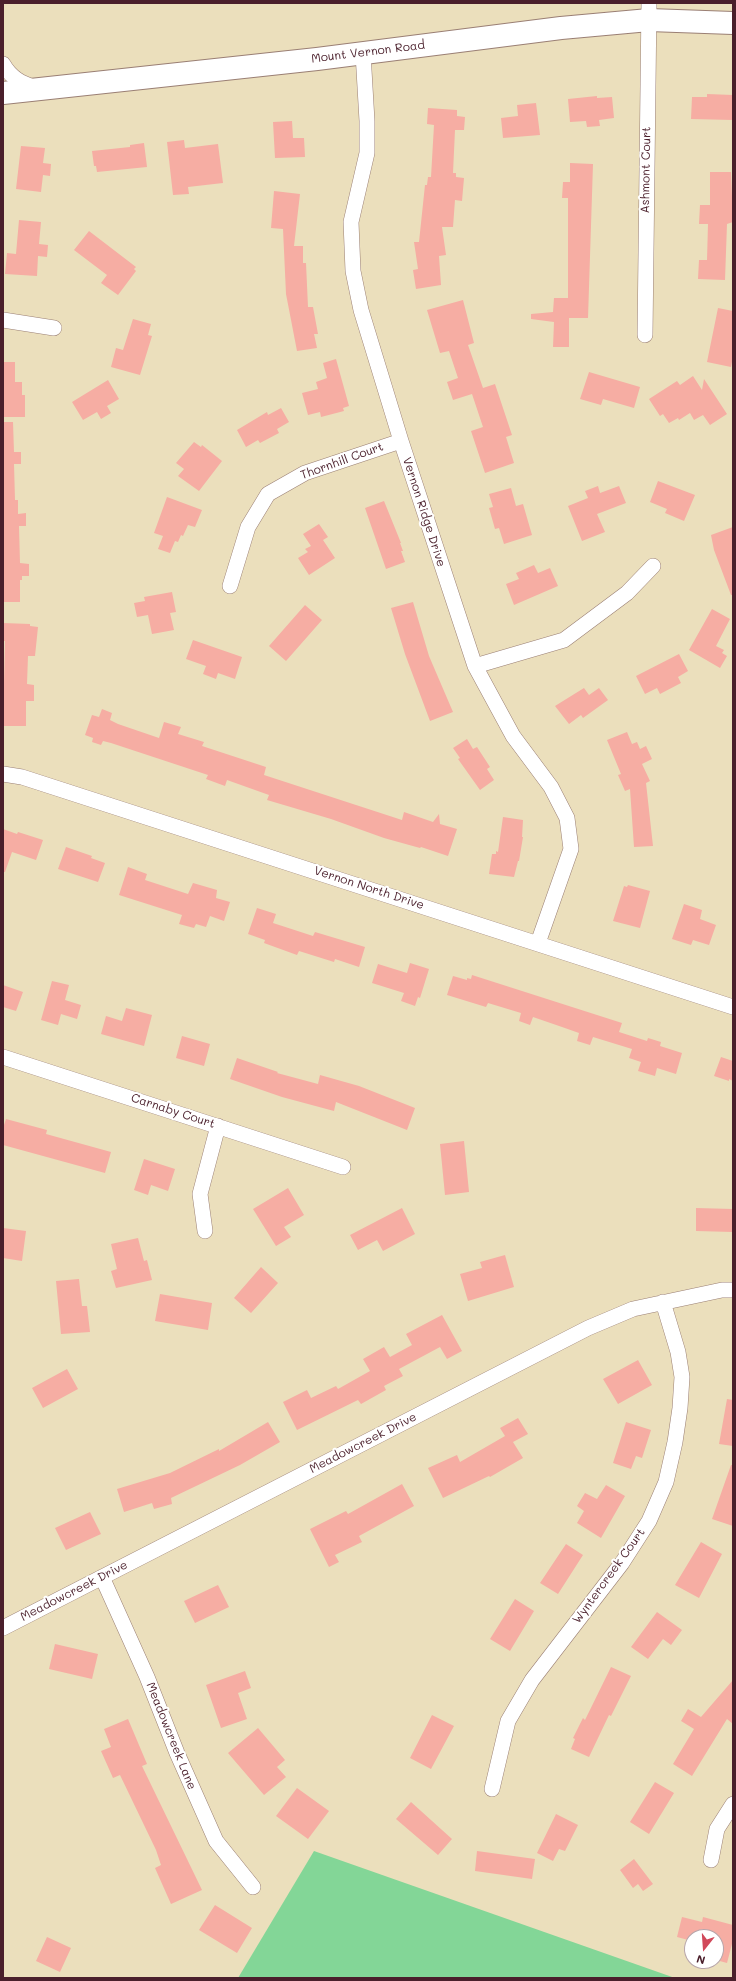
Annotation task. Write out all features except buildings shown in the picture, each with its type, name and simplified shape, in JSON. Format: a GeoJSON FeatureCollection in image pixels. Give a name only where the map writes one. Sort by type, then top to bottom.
{"type":"FeatureCollection","features":[{"type":"Feature","properties":{"kind":"main road","name":"Mount Vernon Road"},"geometry":{"type":"LineString","coordinates":[[3,93],[363,53],[561,28],[649,9],[733,23]]}},
{"type":"Feature","properties":{"kind":"street","name":"Ashmont Court"},"geometry":{"type":"LineString","coordinates":[[645,335],[649,9]]}},
{"type":"Feature","properties":{"kind":"street","name":"Vernon Ridge Drive"},"geometry":{"type":"LineString","coordinates":[[363,53],[367,121],[367,153],[350,222],[353,271],[361,310],[401,441],[475,666],[513,736],[551,787],[567,818],[571,849],[538,943]]}},
{"type":"Feature","properties":{"kind":"street"},"geometry":{"type":"LineString","coordinates":[[3,64],[9,74],[23,84],[39,89]]}},
{"type":"Feature","properties":{"kind":"street"},"geometry":{"type":"LineString","coordinates":[[3,320],[54,328]]}},
{"type":"Feature","properties":{"kind":"street","name":"Thornhill Court"},"geometry":{"type":"LineString","coordinates":[[230,586],[248,527],[268,494],[305,473],[401,441]]}},
{"type":"Feature","properties":{"kind":"street"},"geometry":{"type":"LineString","coordinates":[[475,666],[564,640],[627,593],[653,566]]}},
{"type":"Feature","properties":{"kind":"street","name":"Vernon North Drive"},"geometry":{"type":"LineString","coordinates":[[3,774],[22,777],[733,1007]]}},
{"type":"Feature","properties":{"kind":"street","name":"Carnaby Court"},"geometry":{"type":"LineString","coordinates":[[3,1057],[343,1167]]}},
{"type":"Feature","properties":{"kind":"street"},"geometry":{"type":"LineString","coordinates":[[205,1231],[200,1194],[218,1126]]}},
{"type":"Feature","properties":{"kind":"street","name":"Meadowcreek Drive"},"geometry":{"type":"LineString","coordinates":[[3,1628],[588,1328],[633,1309],[722,1290],[733,1290]]}},
{"type":"Feature","properties":{"kind":"street","name":"Wyntercreek Court"},"geometry":{"type":"LineString","coordinates":[[492,1789],[508,1721],[532,1680],[622,1563],[649,1521],[666,1482],[677,1429],[682,1377],[678,1352],[663,1302]]}},
{"type":"Feature","properties":{"kind":"street","name":"Meadowcreek Lane"},"geometry":{"type":"LineString","coordinates":[[102,1577],[147,1677],[177,1753],[216,1841],[253,1887]]}},
{"type":"Feature","properties":{"kind":"street"},"geometry":{"type":"LineString","coordinates":[[711,1860],[716,1829],[733,1804]]}},
{"type":"Feature","properties":{"kind":"green space"},"geometry":{"type":"Polygon","coordinates":[[[314,1851],[675,1978],[238,1978],[314,1851]]]}}]}
